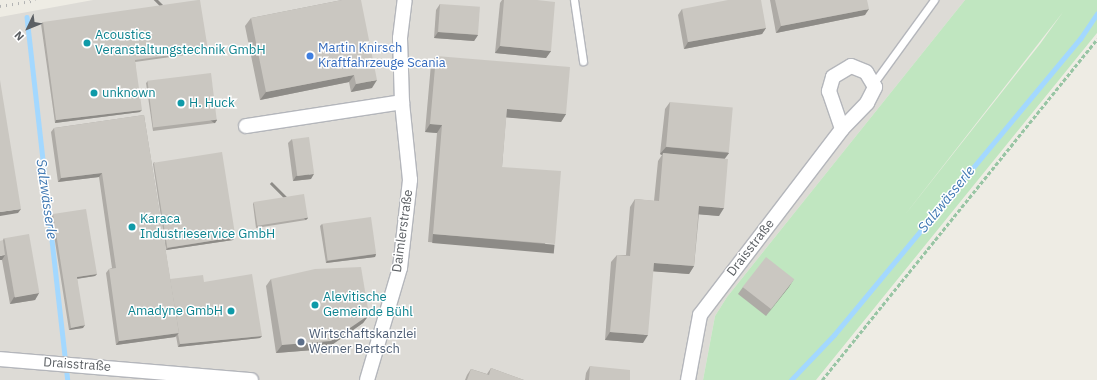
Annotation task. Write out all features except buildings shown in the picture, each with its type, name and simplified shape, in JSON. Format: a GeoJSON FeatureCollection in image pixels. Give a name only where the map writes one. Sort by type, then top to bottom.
{"type":"FeatureCollection","features":[{"type":"Feature","properties":{"kind":"street","name":"Daimlerstraße"},"geometry":{"type":"LineString","coordinates":[[366,380],[400,268],[410,180],[402,102],[400,38],[404,0]]}},
{"type":"Feature","properties":{"kind":"street"},"geometry":{"type":"LineString","coordinates":[[842,128],[829,91],[833,77],[851,66],[866,72],[873,84]]}},
{"type":"Feature","properties":{"kind":"street","name":"Draisstraße"},"geometry":{"type":"LineString","coordinates":[[688,380],[700,315],[842,128],[867,103],[873,84]]}},
{"type":"Feature","properties":{"kind":"street"},"geometry":{"type":"LineString","coordinates":[[246,126],[402,102]]}},
{"type":"Feature","properties":{"kind":"street","name":"Draisstraße"},"geometry":{"type":"LineString","coordinates":[[0,360],[85,365],[250,380]]}},
{"type":"Feature","properties":{"kind":"lane"},"geometry":{"type":"LineString","coordinates":[[574,0],[583,62]]}},
{"type":"Feature","properties":{"kind":"lane"},"geometry":{"type":"LineString","coordinates":[[873,84],[934,0]]}},
{"type":"Feature","properties":{"kind":"path"},"geometry":{"type":"LineString","coordinates":[[822,380],[1097,39]]}},
{"type":"Feature","properties":{"kind":"shaded area"},"geometry":{"type":"Polygon","coordinates":[[[93,0],[965,0],[727,297],[715,316],[703,380],[0,380],[0,17],[93,0]]]}},
{"type":"Feature","properties":{"kind":"green space"},"geometry":{"type":"Polygon","coordinates":[[[965,0],[1097,0],[1097,33],[816,380],[703,380],[715,316],[727,297],[965,0]],[[1063,12],[904,216],[1040,44],[1063,12]]]}},
{"type":"Feature","properties":{"kind":"waterway","name":"Salzwässerle"},"geometry":{"type":"LineString","coordinates":[[791,380],[834,335],[1080,39],[1097,14]]}},
{"type":"Feature","properties":{"kind":"waterway","name":"Salzwässerle"},"geometry":{"type":"LineString","coordinates":[[27,17],[68,380]]}},
{"type":"Feature","properties":{"kind":"railway"},"geometry":{"type":"LineString","coordinates":[[0,6],[36,0]]}},
{"type":"Feature","properties":{"kind":"place","name":"Acoustics Veranstaltungstechnik GmbH"},"geometry":{"type":"Point","coordinates":[87,43]}},
{"type":"Feature","properties":{"kind":"place","name":"Martin Knirsch Kraftfahrzeuge Scania"},"geometry":{"type":"Point","coordinates":[310,56]}},
{"type":"Feature","properties":{"kind":"place","name":"unknown"},"geometry":{"type":"Point","coordinates":[94,93]}},
{"type":"Feature","properties":{"kind":"place","name":"H. Huck"},"geometry":{"type":"Point","coordinates":[181,103]}},
{"type":"Feature","properties":{"kind":"place","name":"Karaca Industrieservice GmbH"},"geometry":{"type":"Point","coordinates":[132,227]}},
{"type":"Feature","properties":{"kind":"place","name":"Alevitische Gemeinde Bühl"},"geometry":{"type":"Point","coordinates":[315,305]}},
{"type":"Feature","properties":{"kind":"place","name":"Amadyne GmbH"},"geometry":{"type":"Point","coordinates":[231,311]}},
{"type":"Feature","properties":{"kind":"place","name":"Wirtschaftskanzlei Werner Bertsch"},"geometry":{"type":"Point","coordinates":[301,342]}}]}
